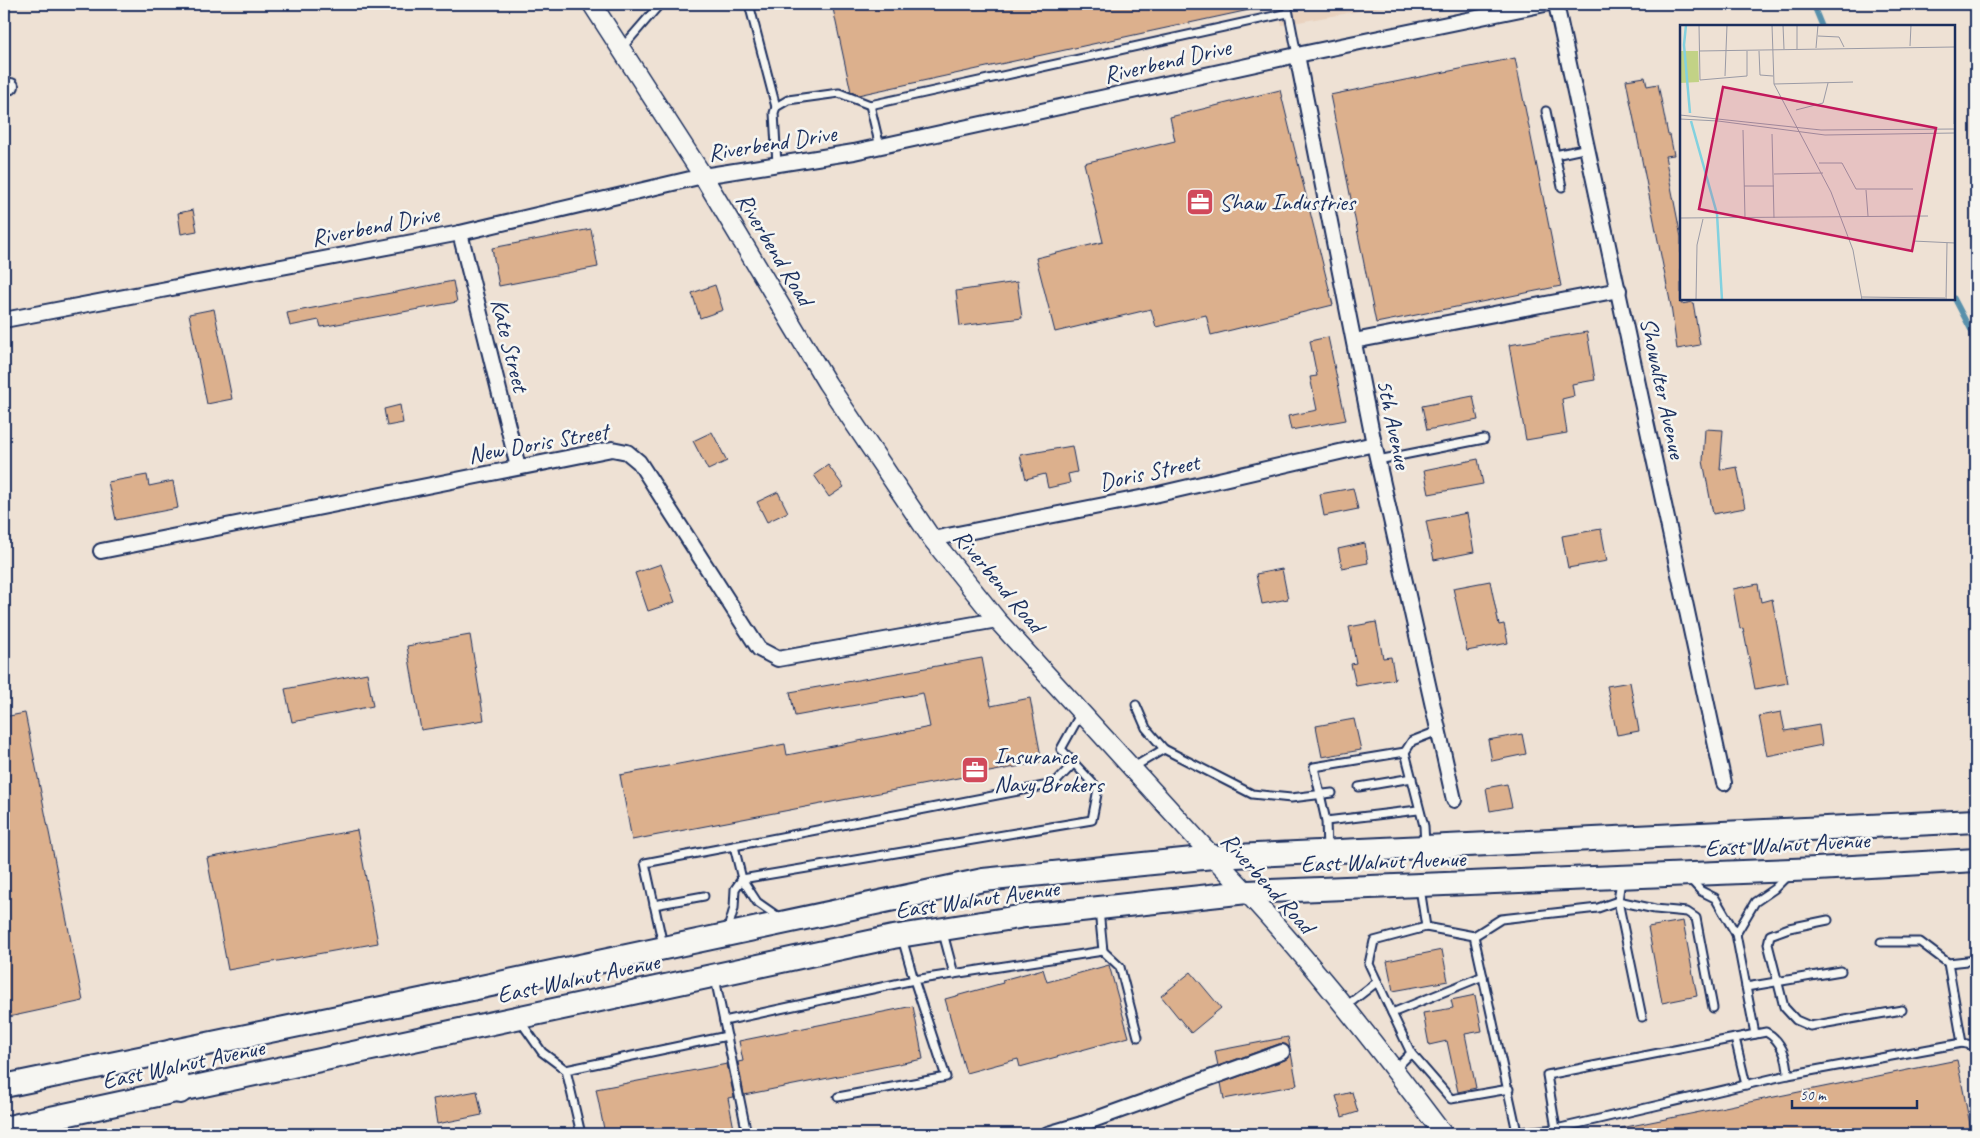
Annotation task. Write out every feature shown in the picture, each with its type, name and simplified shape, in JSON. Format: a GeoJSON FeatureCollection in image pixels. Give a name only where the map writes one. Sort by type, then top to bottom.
{"type":"FeatureCollection","features":[{"type":"Feature","properties":{"kind":"main road","name":"East Walnut Avenue"},"geometry":{"type":"LineString","coordinates":[[4,1086],[983,880],[1213,857],[1976,821]]}},
{"type":"Feature","properties":{"kind":"main road","name":"East Walnut Avenue"},"geometry":{"type":"LineString","coordinates":[[4,1128],[180,1092],[902,936],[1025,916],[1248,892],[1621,878],[1976,860]]}},
{"type":"Feature","properties":{"kind":"main road"},"geometry":{"type":"LineString","coordinates":[[172,1051],[180,1092]]}},
{"type":"Feature","properties":{"kind":"street","name":"Riverbend Road"},"geometry":{"type":"LineString","coordinates":[[592,4],[703,176],[827,383],[932,539],[997,620],[1213,857],[1248,892],[1345,1007],[1443,1134]]}},
{"type":"Feature","properties":{"kind":"street","name":"Riverbend Drive"},"geometry":{"type":"LineString","coordinates":[[4,320],[460,233],[703,176],[880,147],[1298,55],[1545,4]]}},
{"type":"Feature","properties":{"kind":"street","name":"Showalter Avenue"},"geometry":{"type":"LineString","coordinates":[[1556,4],[1724,783]]}},
{"type":"Feature","properties":{"kind":"street","name":"5th Avenue"},"geometry":{"type":"LineString","coordinates":[[1298,55],[1374,444],[1454,800]]}},
{"type":"Feature","properties":{"kind":"street","name":"Kate Street"},"geometry":{"type":"LineString","coordinates":[[460,233],[518,467]]}},
{"type":"Feature","properties":{"kind":"street"},"geometry":{"type":"LineString","coordinates":[[1354,341],[1619,290]]}},
{"type":"Feature","properties":{"kind":"street","name":"Doris Street"},"geometry":{"type":"LineString","coordinates":[[932,539],[1150,496],[1374,444]]}},
{"type":"Feature","properties":{"kind":"street","name":"New Doris Street"},"geometry":{"type":"LineString","coordinates":[[101,551],[612,449],[627,452],[639,462],[759,649],[778,659],[997,620]]}},
{"type":"Feature","properties":{"kind":"street"},"geometry":{"type":"LineString","coordinates":[[1048,1134],[1078,1129],[1282,1052]]}},
{"type":"Feature","properties":{"kind":"lane"},"geometry":{"type":"LineString","coordinates":[[621,50],[660,4]]}},
{"type":"Feature","properties":{"kind":"lane"},"geometry":{"type":"LineString","coordinates":[[749,4],[776,107],[774,113],[777,164]]}},
{"type":"Feature","properties":{"kind":"lane"},"geometry":{"type":"LineString","coordinates":[[1287,4],[1298,55]]}},
{"type":"Feature","properties":{"kind":"lane"},"geometry":{"type":"LineString","coordinates":[[776,107],[788,100],[839,93],[870,105],[1288,13]]}},
{"type":"Feature","properties":{"kind":"lane"},"geometry":{"type":"LineString","coordinates":[[870,105],[880,147]]}},
{"type":"Feature","properties":{"kind":"lane"},"geometry":{"type":"LineString","coordinates":[[1546,111],[1562,187]]}},
{"type":"Feature","properties":{"kind":"lane"},"geometry":{"type":"LineString","coordinates":[[1555,155],[1588,148]]}},
{"type":"Feature","properties":{"kind":"lane"},"geometry":{"type":"LineString","coordinates":[[1378,460],[1484,439]]}},
{"type":"Feature","properties":{"kind":"lane"},"geometry":{"type":"LineString","coordinates":[[1136,705],[1146,728],[1164,749],[1252,794],[1291,798],[1320,796],[1332,793]]}},
{"type":"Feature","properties":{"kind":"lane"},"geometry":{"type":"LineString","coordinates":[[726,935],[734,908],[735,889],[742,879],[1092,820],[1098,789],[1061,749],[1082,713]]}},
{"type":"Feature","properties":{"kind":"lane"},"geometry":{"type":"LineString","coordinates":[[1425,848],[1424,826],[1418,810],[1405,752],[1412,741],[1438,731]]}},
{"type":"Feature","properties":{"kind":"lane"},"geometry":{"type":"LineString","coordinates":[[1132,768],[1164,749]]}},
{"type":"Feature","properties":{"kind":"lane"},"geometry":{"type":"LineString","coordinates":[[1327,852],[1326,821],[1314,767],[1405,752]]}},
{"type":"Feature","properties":{"kind":"lane"},"geometry":{"type":"LineString","coordinates":[[664,948],[645,863],[1054,784],[1074,763]]}},
{"type":"Feature","properties":{"kind":"lane"},"geometry":{"type":"LineString","coordinates":[[1358,787],[1412,778]]}},
{"type":"Feature","properties":{"kind":"lane"},"geometry":{"type":"LineString","coordinates":[[1326,821],[1418,810]]}},
{"type":"Feature","properties":{"kind":"lane"},"geometry":{"type":"LineString","coordinates":[[734,846],[742,879],[757,902],[785,921]]}},
{"type":"Feature","properties":{"kind":"lane"},"geometry":{"type":"LineString","coordinates":[[1736,934],[1755,902],[1774,889],[1794,870]]}},
{"type":"Feature","properties":{"kind":"lane"},"geometry":{"type":"LineString","coordinates":[[1686,875],[1701,891],[1715,898],[1736,934],[1755,1034]]}},
{"type":"Feature","properties":{"kind":"lane"},"geometry":{"type":"LineString","coordinates":[[1621,878],[1618,901],[1642,1017]]}},
{"type":"Feature","properties":{"kind":"lane"},"geometry":{"type":"LineString","coordinates":[[1420,886],[1426,927]]}},
{"type":"Feature","properties":{"kind":"lane"},"geometry":{"type":"LineString","coordinates":[[654,905],[704,896]]}},
{"type":"Feature","properties":{"kind":"lane"},"geometry":{"type":"LineString","coordinates":[[1509,1089],[1451,1099],[1411,1052],[1368,964],[1374,940],[1426,927],[1474,936],[1502,919],[1598,908],[1618,901],[1655,910],[1688,912],[1696,918],[1713,1008]]}},
{"type":"Feature","properties":{"kind":"lane"},"geometry":{"type":"LineString","coordinates":[[1098,908],[1103,951],[1120,967],[1138,1037]]}},
{"type":"Feature","properties":{"kind":"lane"},"geometry":{"type":"LineString","coordinates":[[1828,920],[1789,928],[1770,936],[1768,944],[1784,1008],[1796,1020],[1810,1026],[1902,1010]]}},
{"type":"Feature","properties":{"kind":"lane"},"geometry":{"type":"LineString","coordinates":[[942,929],[954,974]]}},
{"type":"Feature","properties":{"kind":"lane"},"geometry":{"type":"LineString","coordinates":[[838,1097],[946,1078],[914,980],[902,936]]}},
{"type":"Feature","properties":{"kind":"lane"},"geometry":{"type":"LineString","coordinates":[[1474,936],[1509,1089],[1517,1133],[1556,1132],[1788,1075],[1962,1043],[1976,1046]]}},
{"type":"Feature","properties":{"kind":"lane"},"geometry":{"type":"LineString","coordinates":[[1881,942],[1920,942],[1948,964],[1962,1043]]}},
{"type":"Feature","properties":{"kind":"lane"},"geometry":{"type":"LineString","coordinates":[[724,1021],[914,980],[1103,951]]}},
{"type":"Feature","properties":{"kind":"lane"},"geometry":{"type":"LineString","coordinates":[[1948,964],[1976,960]]}},
{"type":"Feature","properties":{"kind":"lane"},"geometry":{"type":"LineString","coordinates":[[1746,987],[1841,971]]}},
{"type":"Feature","properties":{"kind":"lane"},"geometry":{"type":"LineString","coordinates":[[715,976],[747,1134]]}},
{"type":"Feature","properties":{"kind":"lane"},"geometry":{"type":"LineString","coordinates":[[1392,1013],[1483,976]]}},
{"type":"Feature","properties":{"kind":"lane"},"geometry":{"type":"LineString","coordinates":[[1345,1007],[1377,982]]}},
{"type":"Feature","properties":{"kind":"lane"},"geometry":{"type":"LineString","coordinates":[[519,1018],[542,1052],[566,1070],[581,1134]]}},
{"type":"Feature","properties":{"kind":"lane"},"geometry":{"type":"LineString","coordinates":[[1556,1132],[1548,1075],[1766,1032],[1776,1037],[1788,1065],[1788,1075]]}},
{"type":"Feature","properties":{"kind":"lane"},"geometry":{"type":"LineString","coordinates":[[566,1070],[727,1036]]}},
{"type":"Feature","properties":{"kind":"lane"},"geometry":{"type":"LineString","coordinates":[[1735,1038],[1746,1085]]}},
{"type":"Feature","properties":{"kind":"lane"},"geometry":{"type":"LineString","coordinates":[[1394,1070],[1411,1052]]}},
{"type":"Feature","properties":{"kind":"shaded area"},"geometry":{"type":"Polygon","coordinates":[[[1278,4],[1398,4],[1282,25],[1278,4]]]}},
{"type":"Feature","properties":{"kind":"building"},"geometry":{"type":"Polygon","coordinates":[[[832,4],[1249,4],[1249,10],[858,95],[851,92],[832,4]]]}},
{"type":"Feature","properties":{"kind":"building"},"geometry":{"type":"Polygon","coordinates":[[[1515,58],[1561,286],[1376,323],[1330,95],[1515,58]]]}},
{"type":"Feature","properties":{"kind":"building"},"geometry":{"type":"Polygon","coordinates":[[[1645,77],[1647,86],[1658,84],[1674,155],[1665,156],[1680,232],[1680,300],[1681,304],[1693,302],[1700,345],[1677,349],[1671,306],[1626,80],[1645,77]]]}},
{"type":"Feature","properties":{"kind":"building","name":"Shaw Industries"},"geometry":{"type":"Polygon","coordinates":[[[1280,90],[1333,305],[1211,335],[1206,315],[1156,327],[1151,309],[1055,332],[1036,258],[1103,242],[1084,163],[1175,141],[1170,117],[1280,90]]]}},
{"type":"Feature","properties":{"kind":"building"},"geometry":{"type":"Polygon","coordinates":[[[193,210],[197,231],[181,234],[178,213],[193,210]]]}},
{"type":"Feature","properties":{"kind":"building"},"geometry":{"type":"Polygon","coordinates":[[[591,229],[598,267],[499,286],[492,248],[591,229]]]}},
{"type":"Feature","properties":{"kind":"building"},"geometry":{"type":"Polygon","coordinates":[[[453,281],[457,302],[321,327],[319,320],[290,326],[287,313],[453,281]]]}},
{"type":"Feature","properties":{"kind":"building"},"geometry":{"type":"Polygon","coordinates":[[[1017,282],[1022,318],[960,326],[956,291],[1017,282]]]}},
{"type":"Feature","properties":{"kind":"building"},"geometry":{"type":"Polygon","coordinates":[[[715,285],[723,310],[700,318],[692,293],[715,285]]]}},
{"type":"Feature","properties":{"kind":"building"},"geometry":{"type":"Polygon","coordinates":[[[214,309],[232,399],[207,404],[189,314],[214,309]]]}},
{"type":"Feature","properties":{"kind":"building"},"geometry":{"type":"Polygon","coordinates":[[[1587,332],[1595,380],[1572,384],[1574,396],[1562,399],[1567,433],[1526,440],[1509,345],[1587,332]]]}},
{"type":"Feature","properties":{"kind":"building"},"geometry":{"type":"Polygon","coordinates":[[[1328,337],[1346,420],[1291,430],[1288,416],[1317,410],[1310,377],[1317,376],[1310,341],[1328,337]]]}},
{"type":"Feature","properties":{"kind":"building"},"geometry":{"type":"Polygon","coordinates":[[[1473,396],[1478,420],[1427,430],[1422,406],[1473,396]]]}},
{"type":"Feature","properties":{"kind":"building"},"geometry":{"type":"Polygon","coordinates":[[[400,405],[403,423],[387,426],[384,409],[400,405]]]}},
{"type":"Feature","properties":{"kind":"building"},"geometry":{"type":"Polygon","coordinates":[[[1705,429],[1723,430],[1720,470],[1737,467],[1745,508],[1713,514],[1703,461],[1705,429]]]}},
{"type":"Feature","properties":{"kind":"building"},"geometry":{"type":"Polygon","coordinates":[[[712,432],[727,461],[708,470],[693,441],[712,432]]]}},
{"type":"Feature","properties":{"kind":"building"},"geometry":{"type":"Polygon","coordinates":[[[1072,446],[1077,472],[1068,474],[1070,483],[1048,488],[1045,474],[1026,479],[1020,455],[1072,446]]]}},
{"type":"Feature","properties":{"kind":"building"},"geometry":{"type":"Polygon","coordinates":[[[1478,459],[1483,484],[1429,494],[1424,470],[1478,459]]]}},
{"type":"Feature","properties":{"kind":"building"},"geometry":{"type":"Polygon","coordinates":[[[828,465],[844,487],[829,497],[814,475],[828,465]]]}},
{"type":"Feature","properties":{"kind":"building"},"geometry":{"type":"Polygon","coordinates":[[[147,475],[149,486],[173,481],[178,508],[116,520],[108,482],[147,475]]]}},
{"type":"Feature","properties":{"kind":"building"},"geometry":{"type":"Polygon","coordinates":[[[1353,488],[1358,509],[1324,516],[1320,494],[1353,488]]]}},
{"type":"Feature","properties":{"kind":"building"},"geometry":{"type":"Polygon","coordinates":[[[778,492],[788,512],[767,522],[757,502],[778,492]]]}},
{"type":"Feature","properties":{"kind":"building"},"geometry":{"type":"Polygon","coordinates":[[[1467,513],[1474,552],[1434,560],[1426,521],[1467,513]]]}},
{"type":"Feature","properties":{"kind":"building"},"geometry":{"type":"Polygon","coordinates":[[[1601,529],[1607,561],[1568,568],[1562,536],[1601,529]]]}},
{"type":"Feature","properties":{"kind":"building"},"geometry":{"type":"Polygon","coordinates":[[[1365,543],[1368,563],[1342,568],[1338,549],[1365,543]]]}},
{"type":"Feature","properties":{"kind":"building"},"geometry":{"type":"Polygon","coordinates":[[[661,564],[675,602],[648,611],[635,573],[661,564]]]}},
{"type":"Feature","properties":{"kind":"building"},"geometry":{"type":"Polygon","coordinates":[[[1282,569],[1288,599],[1262,604],[1256,574],[1282,569]]]}},
{"type":"Feature","properties":{"kind":"building"},"geometry":{"type":"Polygon","coordinates":[[[1490,581],[1499,625],[1504,624],[1508,643],[1467,651],[1453,588],[1490,581]]]}},
{"type":"Feature","properties":{"kind":"building"},"geometry":{"type":"Polygon","coordinates":[[[1758,584],[1761,602],[1772,599],[1788,683],[1755,689],[1743,628],[1740,629],[1733,589],[1758,584]]]}},
{"type":"Feature","properties":{"kind":"building"},"geometry":{"type":"Polygon","coordinates":[[[1376,622],[1383,658],[1391,657],[1395,679],[1356,686],[1351,664],[1356,663],[1349,627],[1376,622]]]}},
{"type":"Feature","properties":{"kind":"building"},"geometry":{"type":"Polygon","coordinates":[[[470,635],[484,720],[421,730],[407,646],[470,635]]]}},
{"type":"Feature","properties":{"kind":"building"},"geometry":{"type":"Polygon","coordinates":[[[982,658],[991,706],[1030,698],[1042,762],[632,840],[620,775],[785,744],[787,755],[930,727],[923,693],[795,716],[790,692],[982,658]]]}},
{"type":"Feature","properties":{"kind":"building"},"geometry":{"type":"Polygon","coordinates":[[[367,673],[373,706],[292,722],[285,689],[367,673]]]}},
{"type":"Feature","properties":{"kind":"building"},"geometry":{"type":"Polygon","coordinates":[[[1630,682],[1639,731],[1617,735],[1607,686],[1630,682]]]}},
{"type":"Feature","properties":{"kind":"building"},"geometry":{"type":"Polygon","coordinates":[[[1781,712],[1785,731],[1819,725],[1822,745],[1767,756],[1759,716],[1781,712]]]}},
{"type":"Feature","properties":{"kind":"building"},"geometry":{"type":"Polygon","coordinates":[[[25,713],[83,1001],[4,1018],[4,717],[25,713]]]}},
{"type":"Feature","properties":{"kind":"building"},"geometry":{"type":"Polygon","coordinates":[[[1354,719],[1361,750],[1322,757],[1316,726],[1354,719]]]}},
{"type":"Feature","properties":{"kind":"building"},"geometry":{"type":"Polygon","coordinates":[[[1522,734],[1526,754],[1492,761],[1488,740],[1522,734]]]}},
{"type":"Feature","properties":{"kind":"building"},"geometry":{"type":"Polygon","coordinates":[[[1507,784],[1512,807],[1490,811],[1486,788],[1507,784]]]}},
{"type":"Feature","properties":{"kind":"building"},"geometry":{"type":"Polygon","coordinates":[[[357,830],[378,943],[228,970],[207,858],[357,830]]]}},
{"type":"Feature","properties":{"kind":"building"},"geometry":{"type":"Polygon","coordinates":[[[1683,921],[1697,996],[1662,1003],[1648,927],[1683,921]]]}},
{"type":"Feature","properties":{"kind":"building"},"geometry":{"type":"Polygon","coordinates":[[[1442,950],[1448,981],[1393,991],[1387,961],[1442,950]]]}},
{"type":"Feature","properties":{"kind":"building"},"geometry":{"type":"Polygon","coordinates":[[[1109,965],[1129,1037],[1020,1067],[1018,1059],[966,1073],[945,999],[1003,983],[1002,980],[1043,969],[1047,982],[1109,965]]]}},
{"type":"Feature","properties":{"kind":"building"},"geometry":{"type":"Polygon","coordinates":[[[1191,972],[1221,1008],[1191,1033],[1161,996],[1191,972]]]}},
{"type":"Feature","properties":{"kind":"building"},"geometry":{"type":"Polygon","coordinates":[[[1475,995],[1482,1031],[1465,1034],[1476,1088],[1458,1092],[1447,1041],[1429,1045],[1423,1013],[1453,1008],[1451,1000],[1475,995]]]}},
{"type":"Feature","properties":{"kind":"building"},"geometry":{"type":"Polygon","coordinates":[[[913,1006],[923,1059],[744,1095],[738,1062],[743,1061],[739,1041],[913,1006]]]}},
{"type":"Feature","properties":{"kind":"building"},"geometry":{"type":"Polygon","coordinates":[[[1288,1037],[1290,1048],[1284,1044],[1279,1044],[1218,1066],[1215,1051],[1288,1037]]]}},
{"type":"Feature","properties":{"kind":"building"},"geometry":{"type":"Polygon","coordinates":[[[1291,1053],[1297,1085],[1224,1099],[1221,1083],[1285,1060],[1291,1053]]]}},
{"type":"Feature","properties":{"kind":"building"},"geometry":{"type":"Polygon","coordinates":[[[1957,1060],[1972,1134],[1621,1134],[1621,1128],[1957,1060]]]}},
{"type":"Feature","properties":{"kind":"building"},"geometry":{"type":"Polygon","coordinates":[[[727,1064],[734,1097],[728,1098],[735,1134],[605,1134],[596,1089],[727,1064]]]}},
{"type":"Feature","properties":{"kind":"building"},"geometry":{"type":"Polygon","coordinates":[[[477,1091],[482,1115],[437,1124],[433,1099],[477,1091]]]}},
{"type":"Feature","properties":{"kind":"building"},"geometry":{"type":"Polygon","coordinates":[[[1352,1092],[1358,1112],[1342,1117],[1336,1096],[1352,1092]]]}},
{"type":"Feature","properties":{"kind":"waterway"},"geometry":{"type":"LineString","coordinates":[[1813,4],[1822,25]]}},
{"type":"Feature","properties":{"kind":"waterway"},"geometry":{"type":"LineString","coordinates":[[1955,300],[1976,340]]}},
{"type":"Feature","properties":{"kind":"place","name":"Shaw Industries"},"geometry":{"type":"Point","coordinates":[1200,202]}},
{"type":"Feature","properties":{"kind":"place","name":"Insurance Navy Brokers"},"geometry":{"type":"Point","coordinates":[975,770]}}]}
